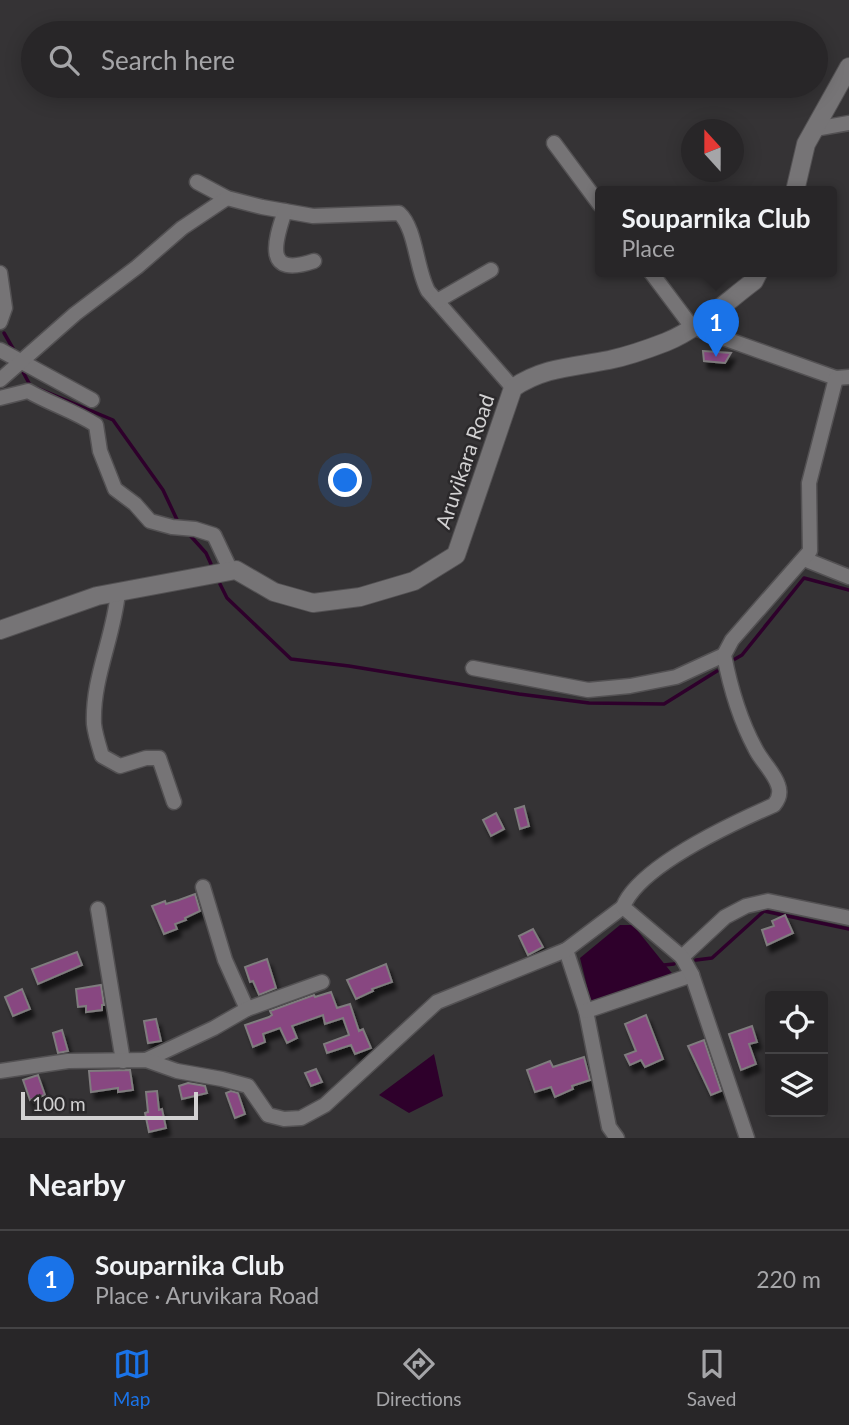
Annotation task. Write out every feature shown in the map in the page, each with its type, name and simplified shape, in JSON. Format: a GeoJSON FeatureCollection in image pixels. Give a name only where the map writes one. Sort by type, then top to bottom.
{"type":"FeatureCollection","features":[{"type":"Feature","properties":{"kind":"main road"},"geometry":{"type":"LineString","coordinates":[[796,186],[806,144],[849,67]]}},
{"type":"Feature","properties":{"kind":"main road","name":"Aruvikara Road"},"geometry":{"type":"LineString","coordinates":[[231,571],[236,570],[274,592],[313,603],[360,597],[414,581],[456,555],[513,388],[534,376],[565,366],[611,359],[668,341],[692,327],[756,277]]}},
{"type":"Feature","properties":{"kind":"main road"},"geometry":{"type":"LineString","coordinates":[[0,630],[97,596],[231,571]]}},
{"type":"Feature","properties":{"kind":"street"},"geometry":{"type":"LineString","coordinates":[[815,129],[849,123]]}},
{"type":"Feature","properties":{"kind":"street"},"geometry":{"type":"LineString","coordinates":[[554,143],[595,198]]}},
{"type":"Feature","properties":{"kind":"street"},"geometry":{"type":"LineString","coordinates":[[197,182],[227,198],[313,216],[399,213],[408,226],[421,277],[428,291],[513,388]]}},
{"type":"Feature","properties":{"kind":"street"},"geometry":{"type":"LineString","coordinates":[[0,380],[182,229],[227,198]]}},
{"type":"Feature","properties":{"kind":"street"},"geometry":{"type":"LineString","coordinates":[[285,211],[274,241],[278,259],[286,266],[314,261]]}},
{"type":"Feature","properties":{"kind":"street"},"geometry":{"type":"LineString","coordinates":[[438,301],[491,270]]}},
{"type":"Feature","properties":{"kind":"street"},"geometry":{"type":"LineString","coordinates":[[0,273],[5,308],[0,322]]}},
{"type":"Feature","properties":{"kind":"street"},"geometry":{"type":"LineString","coordinates":[[473,668],[588,690],[630,686],[676,677],[724,655],[732,640],[804,559],[810,547],[809,483],[842,377],[692,327],[654,277]]}},
{"type":"Feature","properties":{"kind":"street"},"geometry":{"type":"LineString","coordinates":[[0,350],[92,400]]}},
{"type":"Feature","properties":{"kind":"street"},"geometry":{"type":"LineString","coordinates":[[0,398],[28,391],[47,402],[74,411],[96,425],[100,450],[115,489],[135,504],[150,521],[215,535],[231,571]]}},
{"type":"Feature","properties":{"kind":"street"},"geometry":{"type":"LineString","coordinates":[[804,559],[849,577]]}},
{"type":"Feature","properties":{"kind":"street"},"geometry":{"type":"LineString","coordinates":[[118,592],[116,614],[94,698],[94,727],[99,746],[102,756],[120,766],[146,758],[159,758],[174,802]]}},
{"type":"Feature","properties":{"kind":"street"},"geometry":{"type":"LineString","coordinates":[[0,1071],[68,1061],[146,1060],[177,1071],[248,1086],[268,1115],[284,1119],[301,1118],[325,1105],[437,1002],[566,950],[623,908],[632,890],[686,850],[719,830],[774,805],[778,800],[777,781],[744,727],[724,655]]}},
{"type":"Feature","properties":{"kind":"street"},"geometry":{"type":"LineString","coordinates":[[203,887],[225,960],[247,1009]]}},
{"type":"Feature","properties":{"kind":"street"},"geometry":{"type":"LineString","coordinates":[[682,957],[725,917],[746,906],[768,901],[849,918]]}},
{"type":"Feature","properties":{"kind":"street"},"geometry":{"type":"LineString","coordinates":[[623,908],[682,957],[692,975],[747,1138]]}},
{"type":"Feature","properties":{"kind":"street"},"geometry":{"type":"LineString","coordinates":[[98,909],[123,1061]]}},
{"type":"Feature","properties":{"kind":"street"},"geometry":{"type":"LineString","coordinates":[[566,950],[586,1012],[609,1127],[617,1138]]}},
{"type":"Feature","properties":{"kind":"street"},"geometry":{"type":"LineString","coordinates":[[586,1012],[692,975]]}},
{"type":"Feature","properties":{"kind":"street"},"geometry":{"type":"LineString","coordinates":[[146,1060],[247,1009],[322,982]]}},
{"type":"Feature","properties":{"kind":"shaded area"},"geometry":{"type":"Polygon","coordinates":[[[620,925],[633,925],[675,977],[591,1002],[580,958],[620,925]]]}},
{"type":"Feature","properties":{"kind":"shaded area"},"geometry":{"type":"Polygon","coordinates":[[[434,1054],[443,1096],[409,1113],[379,1095],[434,1054]]]}},
{"type":"Feature","properties":{"kind":"building"},"geometry":{"type":"Polygon","coordinates":[[[703,351],[731,353],[725,363],[704,361],[703,351]]]}},
{"type":"Feature","properties":{"kind":"building"},"geometry":{"type":"Polygon","coordinates":[[[524,806],[529,826],[520,829],[515,809],[524,806]]]}},
{"type":"Feature","properties":{"kind":"building"},"geometry":{"type":"Polygon","coordinates":[[[496,813],[504,829],[491,836],[483,820],[496,813]]]}},
{"type":"Feature","properties":{"kind":"building"},"geometry":{"type":"Polygon","coordinates":[[[195,894],[200,911],[175,924],[177,929],[164,934],[152,906],[195,894]]]}},
{"type":"Feature","properties":{"kind":"building"},"geometry":{"type":"Polygon","coordinates":[[[785,915],[793,933],[767,945],[762,930],[774,926],[772,921],[785,915]]]}},
{"type":"Feature","properties":{"kind":"building"},"geometry":{"type":"Polygon","coordinates":[[[533,929],[543,947],[528,955],[519,936],[533,929]]]}},
{"type":"Feature","properties":{"kind":"building"},"geometry":{"type":"Polygon","coordinates":[[[77,952],[82,965],[38,984],[32,969],[77,952]]]}},
{"type":"Feature","properties":{"kind":"building"},"geometry":{"type":"Polygon","coordinates":[[[267,959],[276,988],[259,995],[253,981],[250,982],[245,967],[267,959]]]}},
{"type":"Feature","properties":{"kind":"building"},"geometry":{"type":"Polygon","coordinates":[[[386,964],[392,982],[372,989],[373,991],[356,999],[347,980],[386,964]]]}},
{"type":"Feature","properties":{"kind":"building"},"geometry":{"type":"Polygon","coordinates":[[[101,985],[104,1005],[102,1010],[86,1012],[86,1006],[78,1007],[76,989],[101,985]]]}},
{"type":"Feature","properties":{"kind":"building"},"geometry":{"type":"Polygon","coordinates":[[[22,989],[30,1009],[13,1016],[5,997],[22,989]]]}},
{"type":"Feature","properties":{"kind":"building"},"geometry":{"type":"Polygon","coordinates":[[[331,992],[337,1008],[350,1004],[359,1031],[363,1029],[371,1048],[355,1054],[351,1045],[327,1053],[324,1044],[349,1035],[343,1018],[325,1024],[323,1015],[292,1026],[297,1038],[287,1043],[280,1028],[263,1034],[265,1042],[253,1047],[245,1025],[269,1017],[272,1015],[270,1011],[314,995],[315,997],[331,992]]]}},
{"type":"Feature","properties":{"kind":"building"},"geometry":{"type":"Polygon","coordinates":[[[646,1015],[663,1059],[645,1067],[641,1060],[630,1065],[625,1055],[636,1051],[625,1024],[646,1015]]]}},
{"type":"Feature","properties":{"kind":"building"},"geometry":{"type":"Polygon","coordinates":[[[156,1019],[161,1041],[148,1043],[144,1021],[156,1019]]]}},
{"type":"Feature","properties":{"kind":"building"},"geometry":{"type":"Polygon","coordinates":[[[752,1026],[757,1042],[749,1044],[756,1064],[741,1070],[729,1034],[752,1026]]]}},
{"type":"Feature","properties":{"kind":"building"},"geometry":{"type":"Polygon","coordinates":[[[62,1030],[68,1051],[58,1053],[53,1033],[62,1030]]]}},
{"type":"Feature","properties":{"kind":"building"},"geometry":{"type":"Polygon","coordinates":[[[704,1040],[721,1091],[711,1095],[688,1046],[704,1040]]]}},
{"type":"Feature","properties":{"kind":"building"},"geometry":{"type":"Polygon","coordinates":[[[584,1057],[590,1080],[572,1086],[573,1089],[555,1097],[551,1087],[535,1092],[527,1070],[550,1061],[553,1067],[584,1057]]]}},
{"type":"Feature","properties":{"kind":"building"},"geometry":{"type":"Polygon","coordinates":[[[316,1069],[322,1082],[311,1086],[305,1073],[316,1069]]]}},
{"type":"Feature","properties":{"kind":"building"},"geometry":{"type":"Polygon","coordinates":[[[130,1070],[133,1090],[118,1092],[118,1088],[91,1092],[89,1071],[130,1070]]]}},
{"type":"Feature","properties":{"kind":"building"},"geometry":{"type":"Polygon","coordinates":[[[38,1075],[45,1095],[30,1100],[23,1080],[38,1075]]]}},
{"type":"Feature","properties":{"kind":"building"},"geometry":{"type":"Polygon","coordinates":[[[188,1083],[205,1086],[207,1093],[182,1099],[179,1086],[188,1083]]]}},
{"type":"Feature","properties":{"kind":"building"},"geometry":{"type":"Polygon","coordinates":[[[157,1091],[159,1110],[162,1109],[166,1128],[149,1132],[145,1113],[148,1112],[146,1092],[157,1091]]]}},
{"type":"Feature","properties":{"kind":"building"},"geometry":{"type":"Polygon","coordinates":[[[226,1093],[238,1093],[245,1114],[235,1118],[226,1093]]]}},
{"type":"Feature","properties":{"kind":"waterway"},"geometry":{"type":"LineString","coordinates":[[4,333],[15,352]]}},
{"type":"Feature","properties":{"kind":"waterway"},"geometry":{"type":"LineString","coordinates":[[23,372],[30,385]]}},
{"type":"Feature","properties":{"kind":"waterway"},"geometry":{"type":"LineString","coordinates":[[37,388],[113,420],[163,490],[179,524]]}},
{"type":"Feature","properties":{"kind":"waterway"},"geometry":{"type":"LineString","coordinates":[[187,532],[206,553],[211,564]]}},
{"type":"Feature","properties":{"kind":"waterway"},"geometry":{"type":"LineString","coordinates":[[735,659],[742,655],[804,578],[849,590]]}},
{"type":"Feature","properties":{"kind":"waterway"},"geometry":{"type":"LineString","coordinates":[[220,584],[227,598],[291,659],[589,703],[664,704],[717,671]]}},
{"type":"Feature","properties":{"kind":"waterway"},"geometry":{"type":"LineString","coordinates":[[696,960],[712,958],[764,911],[849,929]]}},
{"type":"Feature","properties":{"kind":"waterway"},"geometry":{"type":"LineString","coordinates":[[664,965],[674,964]]}},
{"type":"Feature","properties":{"kind":"place","name":"Souparnika Club"},"geometry":{"type":"Point","coordinates":[716,357]}}]}
